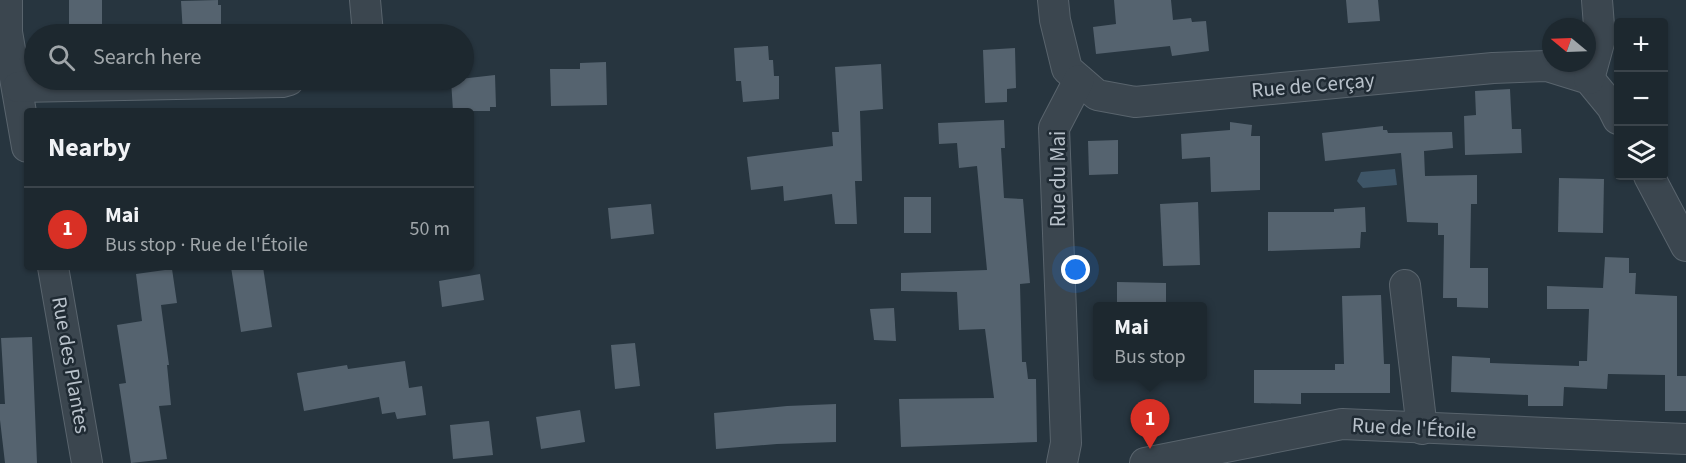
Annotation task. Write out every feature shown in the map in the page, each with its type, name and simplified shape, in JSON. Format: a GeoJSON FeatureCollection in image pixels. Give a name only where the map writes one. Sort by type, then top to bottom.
{"type":"FeatureCollection","features":[{"type":"Feature","properties":{"kind":"street"},"geometry":{"type":"LineString","coordinates":[[7,0],[7,32],[24,127]]}},
{"type":"Feature","properties":{"kind":"street"},"geometry":{"type":"LineString","coordinates":[[365,0],[367,24]]}},
{"type":"Feature","properties":{"kind":"street","name":"Rue de Cerçay"},"geometry":{"type":"LineString","coordinates":[[1053,0],[1055,20],[1067,69],[1097,95],[1135,102],[1492,68],[1547,66],[1589,79]]}},
{"type":"Feature","properties":{"kind":"street"},"geometry":{"type":"LineString","coordinates":[[1597,0],[1600,39],[1589,79],[1614,111]]}},
{"type":"Feature","properties":{"kind":"street","name":"Rue du Mai"},"geometry":{"type":"LineString","coordinates":[[1062,463],[1066,443],[1054,128],[1079,80]]}},
{"type":"Feature","properties":{"kind":"street"},"geometry":{"type":"LineString","coordinates":[[18,87],[24,87]]}},
{"type":"Feature","properties":{"kind":"street"},"geometry":{"type":"LineString","coordinates":[[1650,180],[1686,246]]}},
{"type":"Feature","properties":{"kind":"street","name":"Rue des Plantes"},"geometry":{"type":"LineString","coordinates":[[54,270],[87,463]]}},
{"type":"Feature","properties":{"kind":"street"},"geometry":{"type":"LineString","coordinates":[[1405,285],[1422,429]]}},
{"type":"Feature","properties":{"kind":"street","name":"Rue de l'Étoile"},"geometry":{"type":"LineString","coordinates":[[1145,463],[1342,424],[1686,439]]}},
{"type":"Feature","properties":{"kind":"water"},"geometry":{"type":"Polygon","coordinates":[[[1395,169],[1397,185],[1363,188],[1357,181],[1361,172],[1395,169]]]}},
{"type":"Feature","properties":{"kind":"building"},"geometry":{"type":"Polygon","coordinates":[[[69,0],[102,0],[102,24],[69,24],[69,0]]]}},
{"type":"Feature","properties":{"kind":"building"},"geometry":{"type":"Polygon","coordinates":[[[218,0],[218,5],[221,5],[221,24],[182,24],[181,1],[218,0]]]}},
{"type":"Feature","properties":{"kind":"building"},"geometry":{"type":"Polygon","coordinates":[[[1114,0],[1171,0],[1173,20],[1191,18],[1192,22],[1206,21],[1209,51],[1172,56],[1170,46],[1096,54],[1093,27],[1116,24],[1114,0]]]}},
{"type":"Feature","properties":{"kind":"building"},"geometry":{"type":"Polygon","coordinates":[[[1346,0],[1378,0],[1380,21],[1348,23],[1346,0]]]}},
{"type":"Feature","properties":{"kind":"building"},"geometry":{"type":"Polygon","coordinates":[[[768,46],[769,60],[773,60],[774,76],[779,76],[779,99],[743,102],[741,81],[736,81],[734,48],[768,46]]]}},
{"type":"Feature","properties":{"kind":"building"},"geometry":{"type":"Polygon","coordinates":[[[1015,48],[1016,88],[1007,89],[1007,102],[985,103],[983,50],[1015,48]]]}},
{"type":"Feature","properties":{"kind":"building"},"geometry":{"type":"Polygon","coordinates":[[[606,62],[607,105],[551,106],[550,69],[580,69],[580,63],[606,62]]]}},
{"type":"Feature","properties":{"kind":"building"},"geometry":{"type":"Polygon","coordinates":[[[881,64],[883,109],[860,111],[862,181],[855,181],[857,224],[835,224],[832,194],[784,201],[783,186],[751,190],[747,157],[833,146],[832,132],[839,132],[835,67],[881,64]]]}},
{"type":"Feature","properties":{"kind":"building"},"geometry":{"type":"Polygon","coordinates":[[[495,75],[496,107],[490,107],[490,111],[453,108],[452,90],[474,90],[474,77],[495,75]]]}},
{"type":"Feature","properties":{"kind":"building"},"geometry":{"type":"Polygon","coordinates":[[[1510,89],[1512,129],[1521,129],[1522,153],[1465,155],[1464,116],[1476,115],[1475,91],[1510,89]]]}},
{"type":"Feature","properties":{"kind":"building"},"geometry":{"type":"Polygon","coordinates":[[[1004,120],[1005,148],[1001,148],[1004,198],[1023,199],[1030,283],[1020,284],[1022,362],[1026,362],[1028,379],[1036,379],[1037,442],[901,447],[899,399],[994,398],[985,329],[959,330],[957,292],[901,291],[901,273],[987,270],[977,166],[959,168],[957,143],[939,144],[938,123],[1004,120]]]}},
{"type":"Feature","properties":{"kind":"building"},"geometry":{"type":"Polygon","coordinates":[[[1230,122],[1252,125],[1251,136],[1260,136],[1260,190],[1211,192],[1210,157],[1182,159],[1181,134],[1230,130],[1230,122]]]}},
{"type":"Feature","properties":{"kind":"building"},"geometry":{"type":"Polygon","coordinates":[[[1383,126],[1383,130],[1387,130],[1388,133],[1452,132],[1453,148],[1424,151],[1425,176],[1477,175],[1477,204],[1471,204],[1470,268],[1488,268],[1488,308],[1457,307],[1457,298],[1443,298],[1444,235],[1438,235],[1438,223],[1407,222],[1401,153],[1325,161],[1322,133],[1383,126]]]}},
{"type":"Feature","properties":{"kind":"building"},"geometry":{"type":"Polygon","coordinates":[[[1118,140],[1118,174],[1089,175],[1088,141],[1118,140]]]}},
{"type":"Feature","properties":{"kind":"building"},"geometry":{"type":"Polygon","coordinates":[[[1559,178],[1604,179],[1603,233],[1558,232],[1559,178]]]}},
{"type":"Feature","properties":{"kind":"building"},"geometry":{"type":"Polygon","coordinates":[[[904,197],[931,197],[931,233],[904,233],[904,197]]]}},
{"type":"Feature","properties":{"kind":"building"},"geometry":{"type":"Polygon","coordinates":[[[1198,202],[1200,265],[1163,266],[1160,204],[1198,202]]]}},
{"type":"Feature","properties":{"kind":"building"},"geometry":{"type":"Polygon","coordinates":[[[651,204],[654,234],[611,239],[608,208],[651,204]]]}},
{"type":"Feature","properties":{"kind":"building"},"geometry":{"type":"Polygon","coordinates":[[[1365,207],[1366,232],[1361,232],[1360,248],[1268,251],[1268,212],[1334,212],[1334,209],[1365,207]]]}},
{"type":"Feature","properties":{"kind":"building"},"geometry":{"type":"Polygon","coordinates":[[[1605,257],[1629,258],[1629,273],[1636,273],[1635,294],[1677,296],[1677,376],[1686,376],[1686,411],[1665,411],[1665,375],[1608,374],[1607,389],[1564,387],[1563,406],[1528,406],[1528,395],[1451,392],[1452,356],[1490,358],[1490,363],[1579,366],[1579,361],[1587,361],[1589,309],[1547,309],[1547,286],[1603,288],[1605,257]]]}},
{"type":"Feature","properties":{"kind":"building"},"geometry":{"type":"Polygon","coordinates":[[[172,270],[177,303],[161,305],[169,365],[167,365],[171,405],[159,406],[167,459],[131,463],[119,384],[126,383],[117,325],[142,321],[136,274],[172,270]]]}},
{"type":"Feature","properties":{"kind":"building"},"geometry":{"type":"Polygon","coordinates":[[[231,270],[263,270],[272,327],[241,332],[231,270]]]}},
{"type":"Feature","properties":{"kind":"building"},"geometry":{"type":"Polygon","coordinates":[[[480,274],[484,300],[442,307],[439,281],[480,274]]]}},
{"type":"Feature","properties":{"kind":"building"},"geometry":{"type":"Polygon","coordinates":[[[1117,282],[1166,283],[1166,302],[1117,302],[1117,282]]]}},
{"type":"Feature","properties":{"kind":"building"},"geometry":{"type":"Polygon","coordinates":[[[1381,295],[1384,364],[1390,364],[1390,393],[1301,393],[1301,404],[1254,403],[1254,370],[1335,370],[1335,364],[1344,364],[1342,296],[1381,295]]]}},
{"type":"Feature","properties":{"kind":"building"},"geometry":{"type":"Polygon","coordinates":[[[894,308],[896,341],[874,340],[870,309],[894,308]]]}},
{"type":"Feature","properties":{"kind":"building"},"geometry":{"type":"Polygon","coordinates":[[[32,337],[37,463],[5,463],[0,420],[0,404],[5,404],[1,338],[32,337]]]}},
{"type":"Feature","properties":{"kind":"building"},"geometry":{"type":"Polygon","coordinates":[[[635,343],[640,386],[615,389],[611,345],[635,343]]]}},
{"type":"Feature","properties":{"kind":"building"},"geometry":{"type":"Polygon","coordinates":[[[405,361],[409,388],[422,386],[426,415],[397,419],[395,412],[382,414],[379,397],[304,411],[297,373],[347,365],[348,369],[405,361]]]}},
{"type":"Feature","properties":{"kind":"building"},"geometry":{"type":"Polygon","coordinates":[[[836,404],[836,442],[716,449],[714,413],[836,404]]]}},
{"type":"Feature","properties":{"kind":"building"},"geometry":{"type":"Polygon","coordinates":[[[580,410],[585,442],[541,449],[536,417],[580,410]]]}},
{"type":"Feature","properties":{"kind":"building"},"geometry":{"type":"Polygon","coordinates":[[[489,421],[493,455],[453,459],[450,425],[489,421]]]}},
{"type":"Feature","properties":{"kind":"place","name":"Mai"},"geometry":{"type":"Point","coordinates":[1150,449]}}]}
